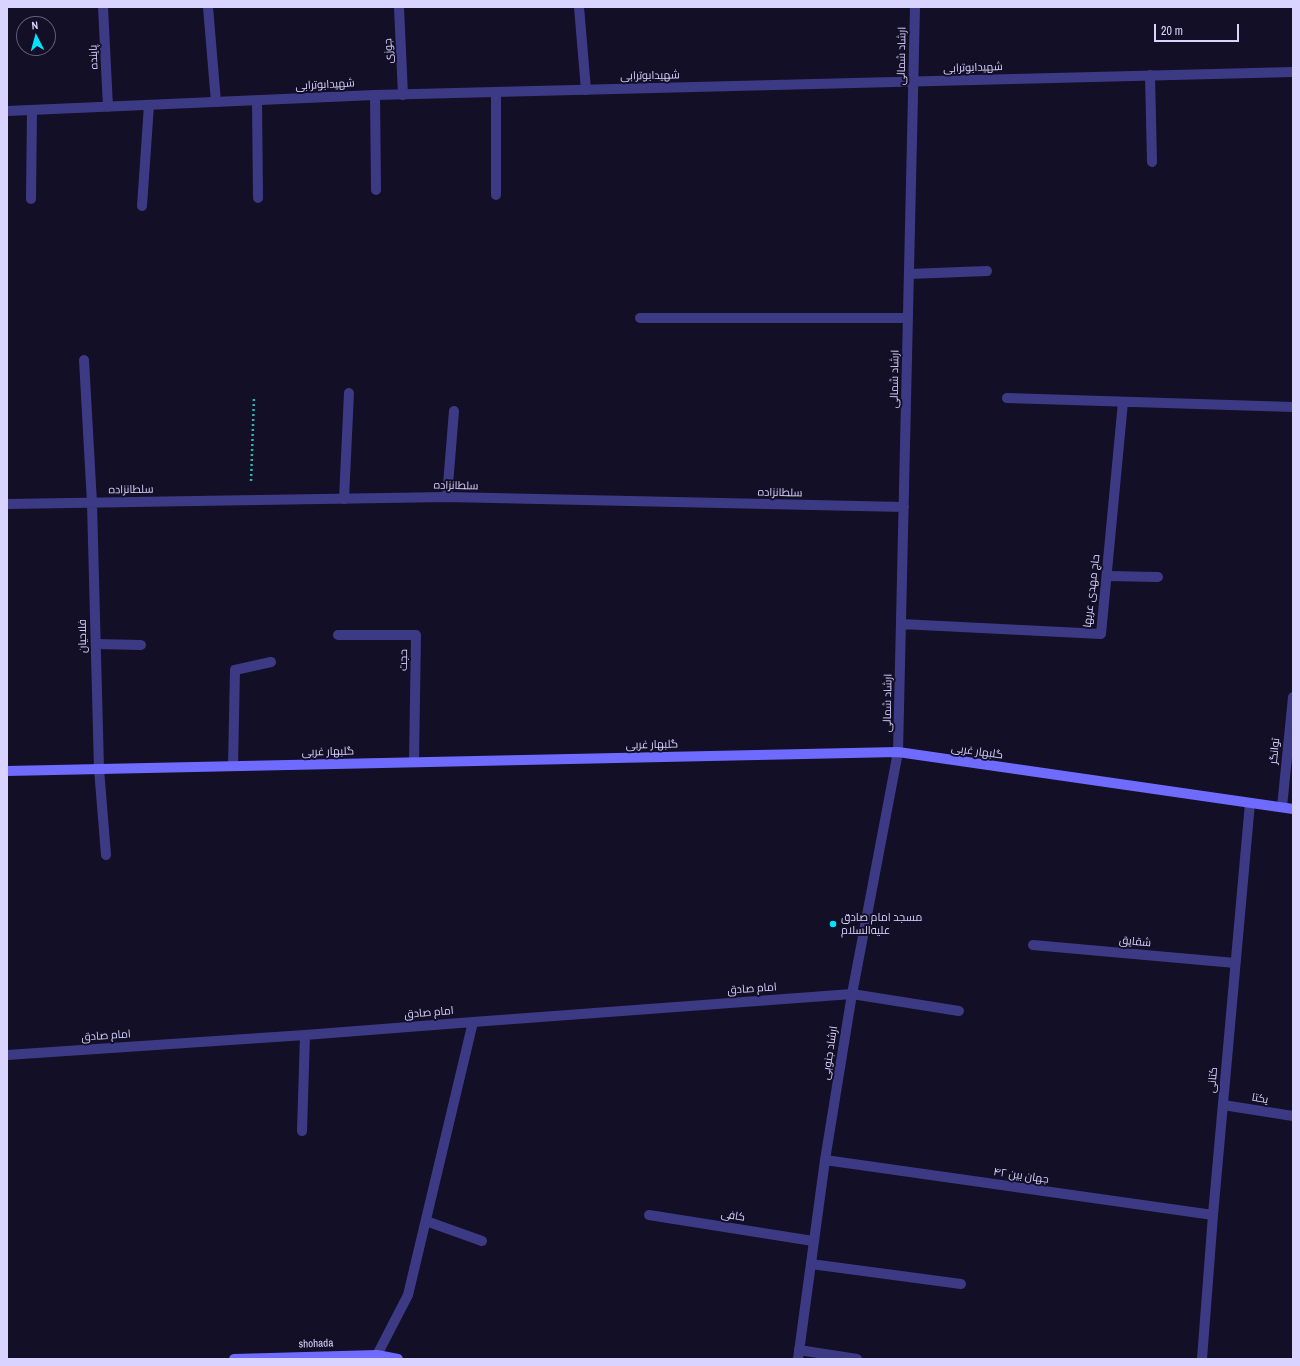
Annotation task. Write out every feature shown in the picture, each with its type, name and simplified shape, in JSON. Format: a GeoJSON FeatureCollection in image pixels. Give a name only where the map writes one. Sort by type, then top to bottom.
{"type":"FeatureCollection","features":[{"type":"Feature","properties":{"kind":"street","name":"پاینده"},"geometry":{"type":"LineString","coordinates":[[103,7],[108,107]]}},
{"type":"Feature","properties":{"kind":"street"},"geometry":{"type":"LineString","coordinates":[[208,7],[216,102]]}},
{"type":"Feature","properties":{"kind":"street","name":"جوزی"},"geometry":{"type":"LineString","coordinates":[[399,7],[403,95]]}},
{"type":"Feature","properties":{"kind":"street"},"geometry":{"type":"LineString","coordinates":[[579,7],[586,90]]}},
{"type":"Feature","properties":{"kind":"street","name":"ارشاد شمالی"},"geometry":{"type":"LineString","coordinates":[[898,752],[915,7]]}},
{"type":"Feature","properties":{"kind":"street","name":"شهیدابوترابی"},"geometry":{"type":"LineString","coordinates":[[7,111],[375,95],[1293,72]]}},
{"type":"Feature","properties":{"kind":"street"},"geometry":{"type":"LineString","coordinates":[[1150,75],[1152,162]]}},
{"type":"Feature","properties":{"kind":"street"},"geometry":{"type":"LineString","coordinates":[[496,92],[496,195]]}},
{"type":"Feature","properties":{"kind":"street"},"geometry":{"type":"LineString","coordinates":[[375,95],[376,190]]}},
{"type":"Feature","properties":{"kind":"street"},"geometry":{"type":"LineString","coordinates":[[257,101],[258,198]]}},
{"type":"Feature","properties":{"kind":"street"},"geometry":{"type":"LineString","coordinates":[[142,206],[149,105]]}},
{"type":"Feature","properties":{"kind":"street"},"geometry":{"type":"LineString","coordinates":[[31,199],[32,110]]}},
{"type":"Feature","properties":{"kind":"street"},"geometry":{"type":"LineString","coordinates":[[909,274],[987,272]]}},
{"type":"Feature","properties":{"kind":"street"},"geometry":{"type":"LineString","coordinates":[[640,318],[908,318]]}},
{"type":"Feature","properties":{"kind":"street","name":"فلاحیان"},"geometry":{"type":"LineString","coordinates":[[84,360],[92,503],[99,769],[106,855]]}},
{"type":"Feature","properties":{"kind":"street"},"geometry":{"type":"LineString","coordinates":[[344,499],[349,393]]}},
{"type":"Feature","properties":{"kind":"street"},"geometry":{"type":"LineString","coordinates":[[1007,398],[1293,407]]}},
{"type":"Feature","properties":{"kind":"street","name":"حاج مهدی عربها"},"geometry":{"type":"LineString","coordinates":[[901,624],[1101,634],[1124,402]]}},
{"type":"Feature","properties":{"kind":"street"},"geometry":{"type":"LineString","coordinates":[[447,497],[454,411]]}},
{"type":"Feature","properties":{"kind":"street","name":"سلطانزاده"},"geometry":{"type":"LineString","coordinates":[[7,504],[447,497],[904,508]]}},
{"type":"Feature","properties":{"kind":"street"},"geometry":{"type":"LineString","coordinates":[[1107,576],[1158,577]]}},
{"type":"Feature","properties":{"kind":"street","name":"حجت"},"geometry":{"type":"LineString","coordinates":[[338,635],[416,635],[414,762]]}},
{"type":"Feature","properties":{"kind":"street"},"geometry":{"type":"LineString","coordinates":[[96,644],[141,645]]}},
{"type":"Feature","properties":{"kind":"street"},"geometry":{"type":"LineString","coordinates":[[233,766],[235,670],[271,662]]}},
{"type":"Feature","properties":{"kind":"street","name":"توانگر"},"geometry":{"type":"LineString","coordinates":[[1282,807],[1293,697]]}},
{"type":"Feature","properties":{"kind":"street","name":"گلبهار غربی"},"geometry":{"type":"LineString","coordinates":[[7,771],[898,752],[1293,809]]}},
{"type":"Feature","properties":{"kind":"street","name":"ارشاد جنوبی"},"geometry":{"type":"LineString","coordinates":[[799,1354],[825,1160],[852,994],[898,752]]}},
{"type":"Feature","properties":{"kind":"street","name":"کتانی"},"geometry":{"type":"LineString","coordinates":[[1202,1359],[1213,1215],[1250,803]]}},
{"type":"Feature","properties":{"kind":"street","name":"شقایق"},"geometry":{"type":"LineString","coordinates":[[1033,944],[1235,963]]}},
{"type":"Feature","properties":{"kind":"street","name":"امام صادق"},"geometry":{"type":"LineString","coordinates":[[7,1055],[305,1035],[852,994],[959,1012]]}},
{"type":"Feature","properties":{"kind":"street"},"geometry":{"type":"LineString","coordinates":[[377,1355],[408,1295],[473,1022]]}},
{"type":"Feature","properties":{"kind":"street"},"geometry":{"type":"LineString","coordinates":[[302,1131],[305,1035]]}},
{"type":"Feature","properties":{"kind":"street","name":"یکتا"},"geometry":{"type":"LineString","coordinates":[[1223,1105],[1293,1116]]}},
{"type":"Feature","properties":{"kind":"street","name":"جهان بین ۴۲"},"geometry":{"type":"LineString","coordinates":[[825,1160],[1213,1215]]}},
{"type":"Feature","properties":{"kind":"street","name":"کافی"},"geometry":{"type":"LineString","coordinates":[[649,1215],[814,1241]]}},
{"type":"Feature","properties":{"kind":"street"},"geometry":{"type":"LineString","coordinates":[[426,1221],[482,1241]]}},
{"type":"Feature","properties":{"kind":"street"},"geometry":{"type":"LineString","coordinates":[[811,1264],[961,1284]]}},
{"type":"Feature","properties":{"kind":"street"},"geometry":{"type":"LineString","coordinates":[[799,1354],[857,1359]]}},
{"type":"Feature","properties":{"kind":"street","name":"shohada"},"geometry":{"type":"LineString","coordinates":[[234,1359],[377,1355],[398,1359]]}},
{"type":"Feature","properties":{"kind":"path"},"geometry":{"type":"LineString","coordinates":[[250,500],[254,397]]}},
{"type":"Feature","properties":{"kind":"place","name":"مسجد امام صادق علیه‌السلام"},"geometry":{"type":"Point","coordinates":[833,924]}}]}
